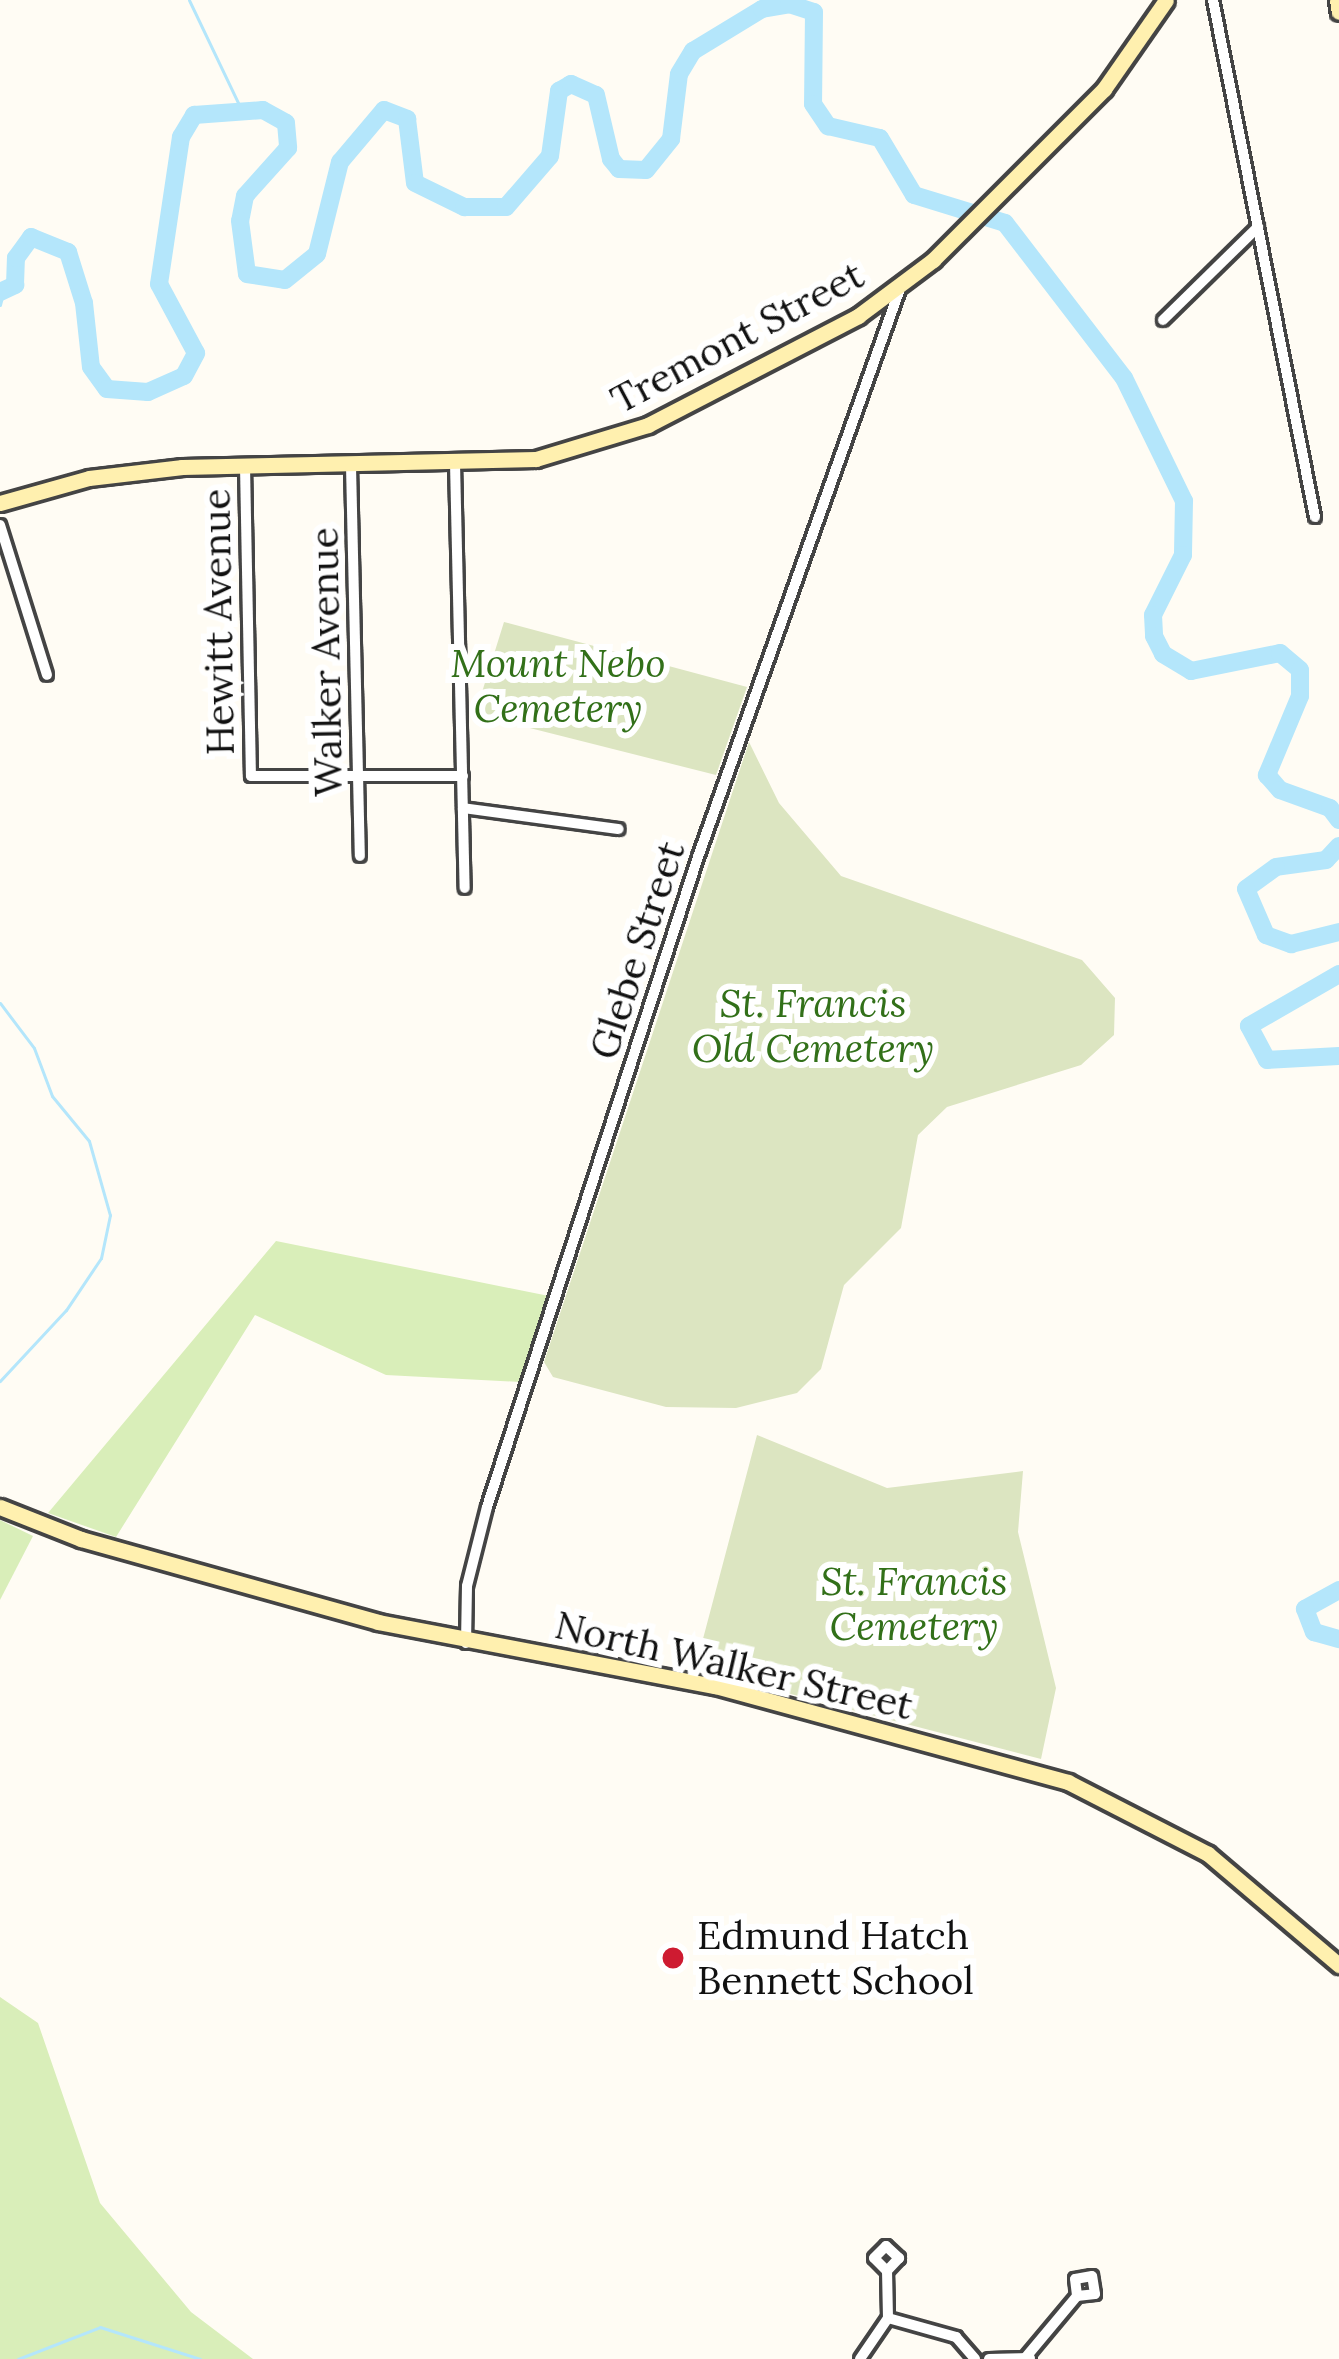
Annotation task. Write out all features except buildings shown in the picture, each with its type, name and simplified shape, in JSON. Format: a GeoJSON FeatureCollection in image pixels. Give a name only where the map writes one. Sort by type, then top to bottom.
{"type":"FeatureCollection","features":[{"type":"Feature","properties":{"kind":"main road","name":"Tremont Street"},"geometry":{"type":"LineString","coordinates":[[0,503],[124,472],[455,464],[546,458],[614,440],[786,357],[901,286],[1111,81],[1166,0]]}},
{"type":"Feature","properties":{"kind":"main road"},"geometry":{"type":"LineString","coordinates":[[1336,0],[1339,12]]}},
{"type":"Feature","properties":{"kind":"main road","name":"North Walker Street"},"geometry":{"type":"LineString","coordinates":[[0,1507],[81,1539],[466,1643],[715,1686],[1068,1782],[1208,1855],[1339,1965]]}},
{"type":"Feature","properties":{"kind":"street"},"geometry":{"type":"LineString","coordinates":[[1213,0],[1315,517]]}},
{"type":"Feature","properties":{"kind":"street"},"geometry":{"type":"LineString","coordinates":[[1162,320],[1258,227]]}},
{"type":"Feature","properties":{"kind":"street","name":"Glebe Street"},"geometry":{"type":"LineString","coordinates":[[466,1643],[482,1522],[698,857],[901,286]]}},
{"type":"Feature","properties":{"kind":"street"},"geometry":{"type":"LineString","coordinates":[[455,464],[465,889]]}},
{"type":"Feature","properties":{"kind":"street","name":"Hewitt Avenue"},"geometry":{"type":"LineString","coordinates":[[245,466],[251,776],[358,776]]}},
{"type":"Feature","properties":{"kind":"street","name":"Walker Avenue"},"geometry":{"type":"LineString","coordinates":[[352,466],[360,856]]}},
{"type":"Feature","properties":{"kind":"street"},"geometry":{"type":"LineString","coordinates":[[0,525],[47,675]]}},
{"type":"Feature","properties":{"kind":"street"},"geometry":{"type":"LineString","coordinates":[[358,776],[463,776]]}},
{"type":"Feature","properties":{"kind":"street"},"geometry":{"type":"LineString","coordinates":[[464,808],[619,829]]}},
{"type":"Feature","properties":{"kind":"street"},"geometry":{"type":"LineString","coordinates":[[860,2359],[888,2318],[887,2271]]}},
{"type":"Feature","properties":{"kind":"street"},"geometry":{"type":"LineString","coordinates":[[989,2359],[1029,2358],[1077,2296]]}},
{"type":"Feature","properties":{"kind":"street"},"geometry":{"type":"LineString","coordinates":[[888,2318],[956,2337],[976,2359]]}},
{"type":"Feature","properties":{"kind":"green space","name":"Mount Nebo Cemetery"},"geometry":{"type":"Polygon","coordinates":[[[504,622],[747,687],[716,775],[486,717],[478,705],[504,622]]]}},
{"type":"Feature","properties":{"kind":"green space","name":"St. Francis Old Cemetery"},"geometry":{"type":"Polygon","coordinates":[[[749,742],[779,803],[841,876],[1082,960],[1115,998],[1114,1035],[1081,1065],[947,1107],[918,1135],[901,1228],[844,1285],[821,1369],[797,1393],[736,1408],[666,1407],[553,1377],[544,1362],[749,742]]]}},
{"type":"Feature","properties":{"kind":"green space"},"geometry":{"type":"Polygon","coordinates":[[[276,1241],[549,1296],[520,1382],[386,1375],[255,1315],[116,1537],[48,1513],[276,1241]]]}},
{"type":"Feature","properties":{"kind":"green space","name":"St. Francis Cemetery"},"geometry":{"type":"Polygon","coordinates":[[[757,1435],[887,1488],[1023,1471],[1018,1532],[1056,1688],[1041,1759],[695,1669],[757,1435]]]}},
{"type":"Feature","properties":{"kind":"green space"},"geometry":{"type":"Polygon","coordinates":[[[0,1520],[33,1536],[0,1600],[0,1520]]]}},
{"type":"Feature","properties":{"kind":"green space"},"geometry":{"type":"Polygon","coordinates":[[[0,1997],[38,2023],[100,2203],[191,2312],[253,2359],[0,2359],[0,1997]]]}},
{"type":"Feature","properties":{"kind":"waterway"},"geometry":{"type":"LineString","coordinates":[[189,0],[241,109]]}},
{"type":"Feature","properties":{"kind":"waterway"},"geometry":{"type":"LineString","coordinates":[[0,292],[15,285],[16,258],[31,237],[68,252],[84,303],[91,367],[107,389],[148,392],[184,376],[196,353],[159,284],[181,137],[194,115],[263,110],[286,123],[288,148],[245,196],[240,221],[247,274],[285,280],[317,254],[340,162],[384,110],[407,119],[415,183],[464,207],[506,207],[550,156],[559,91],[571,84],[596,95],[611,159],[619,169],[646,170],[671,139],[679,74],[693,51],[762,9],[789,4],[814,12],[813,104],[828,126],[880,138],[914,195],[1005,223],[1124,378],[1184,501],[1183,555],[1153,615],[1154,636],[1163,654],[1191,671],[1280,653],[1300,670],[1300,696],[1267,775],[1280,790],[1330,808],[1339,820]]}},
{"type":"Feature","properties":{"kind":"waterway"},"geometry":{"type":"LineString","coordinates":[[0,305],[3,293]]}},
{"type":"Feature","properties":{"kind":"waterway"},"geometry":{"type":"LineString","coordinates":[[1339,846],[1326,860],[1276,867],[1246,889],[1266,935],[1291,944],[1339,932]]}},
{"type":"Feature","properties":{"kind":"waterway"},"geometry":{"type":"LineString","coordinates":[[1339,974],[1249,1026],[1267,1060],[1339,1056]]}},
{"type":"Feature","properties":{"kind":"waterway"},"geometry":{"type":"LineString","coordinates":[[0,1003],[34,1048],[52,1096],[89,1141],[110,1215],[101,1258],[66,1310],[0,1381]]}},
{"type":"Feature","properties":{"kind":"waterway"},"geometry":{"type":"LineString","coordinates":[[1339,1590],[1305,1609],[1314,1632],[1339,1639]]}},
{"type":"Feature","properties":{"kind":"waterway"},"geometry":{"type":"LineString","coordinates":[[18,2359],[100,2327],[200,2359]]}},
{"type":"Feature","properties":{"kind":"place","name":"Edmund Hatch Bennett School"},"geometry":{"type":"Point","coordinates":[673,1958]}}]}
